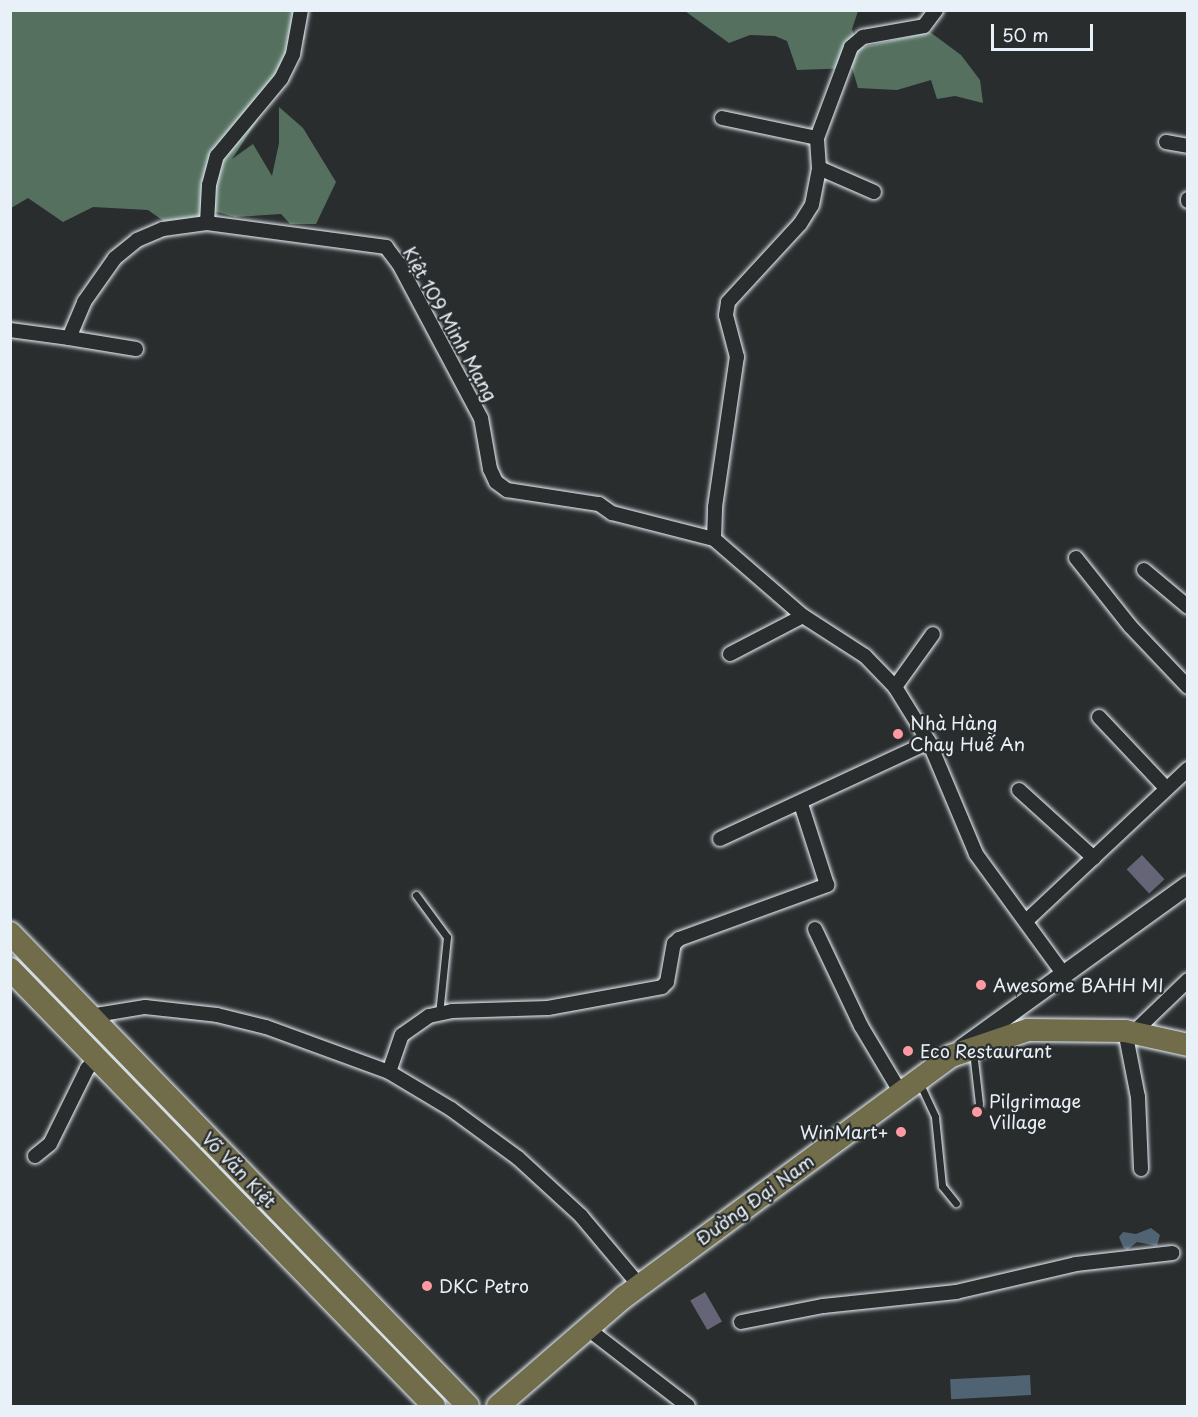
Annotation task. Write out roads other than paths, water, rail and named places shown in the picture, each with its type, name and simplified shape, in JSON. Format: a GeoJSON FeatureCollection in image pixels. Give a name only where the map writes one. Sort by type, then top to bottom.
{"type":"FeatureCollection","features":[{"type":"Feature","properties":{"kind":"main road","name":"Võ Văn Kiệt"},"geometry":{"type":"LineString","coordinates":[[10,933],[468,1407]]}},
{"type":"Feature","properties":{"kind":"main road","name":"Võ Văn Kiệt"},"geometry":{"type":"LineString","coordinates":[[10,969],[434,1407]]}},
{"type":"Feature","properties":{"kind":"main road"},"geometry":{"type":"LineString","coordinates":[[951,1056],[1028,1030],[1129,1032],[1188,1045]]}},
{"type":"Feature","properties":{"kind":"main road","name":"Đường Đại Nam"},"geometry":{"type":"LineString","coordinates":[[498,1407],[639,1286],[951,1056]]}},
{"type":"Feature","properties":{"kind":"main road"},"geometry":{"type":"LineString","coordinates":[[176,1139],[193,1122]]}},
{"type":"Feature","properties":{"kind":"street"},"geometry":{"type":"LineString","coordinates":[[207,223],[209,185],[217,156],[281,79],[292,54],[302,10]]}},
{"type":"Feature","properties":{"kind":"street"},"geometry":{"type":"LineString","coordinates":[[714,539],[715,507],[737,357],[726,315],[728,302],[800,224],[812,205],[819,168],[817,138],[851,47],[863,38],[924,26],[936,10]]}},
{"type":"Feature","properties":{"kind":"street"},"geometry":{"type":"LineString","coordinates":[[722,118],[817,138]]}},
{"type":"Feature","properties":{"kind":"street"},"geometry":{"type":"LineString","coordinates":[[1166,142],[1188,146]]}},
{"type":"Feature","properties":{"kind":"street"},"geometry":{"type":"LineString","coordinates":[[819,168],[874,192]]}},
{"type":"Feature","properties":{"kind":"street","name":"Kiệt 109 Minh Mạng"},"geometry":{"type":"LineString","coordinates":[[69,338],[84,302],[115,258],[137,240],[164,229],[207,223],[386,247],[399,264],[477,410],[496,482],[507,490],[600,504],[612,513],[714,539],[803,616],[865,656],[895,687],[929,742],[976,854],[1065,976]]}},
{"type":"Feature","properties":{"kind":"street"},"geometry":{"type":"LineString","coordinates":[[10,330],[136,349]]}},
{"type":"Feature","properties":{"kind":"street"},"geometry":{"type":"LineString","coordinates":[[1076,558],[1130,626],[1188,687]]}},
{"type":"Feature","properties":{"kind":"street"},"geometry":{"type":"LineString","coordinates":[[1144,570],[1188,607]]}},
{"type":"Feature","properties":{"kind":"street"},"geometry":{"type":"LineString","coordinates":[[730,654],[803,616]]}},
{"type":"Feature","properties":{"kind":"street"},"geometry":{"type":"LineString","coordinates":[[895,687],[933,634]]}},
{"type":"Feature","properties":{"kind":"street"},"geometry":{"type":"LineString","coordinates":[[1099,717],[1166,788]]}},
{"type":"Feature","properties":{"kind":"street"},"geometry":{"type":"LineString","coordinates":[[720,839],[801,804],[929,742]]}},
{"type":"Feature","properties":{"kind":"street"},"geometry":{"type":"LineString","coordinates":[[1026,921],[1188,769]]}},
{"type":"Feature","properties":{"kind":"street"},"geometry":{"type":"LineString","coordinates":[[1019,790],[1094,858]]}},
{"type":"Feature","properties":{"kind":"street"},"geometry":{"type":"LineString","coordinates":[[389,1072],[406,1030],[439,1014],[548,1008],[662,987],[667,982],[674,944],[680,939],[827,885],[801,804]]}},
{"type":"Feature","properties":{"kind":"street","name":"Đường Đại Nam"},"geometry":{"type":"LineString","coordinates":[[951,1056],[1065,976],[1188,885]]}},
{"type":"Feature","properties":{"kind":"street"},"geometry":{"type":"LineString","coordinates":[[815,928],[861,1026],[909,1086]]}},
{"type":"Feature","properties":{"kind":"street"},"geometry":{"type":"LineString","coordinates":[[1141,1170],[1138,1097],[1129,1032],[1188,980]]}},
{"type":"Feature","properties":{"kind":"street"},"geometry":{"type":"LineString","coordinates":[[90,1016],[145,1007],[217,1015],[266,1027],[389,1072],[451,1109],[518,1158],[581,1216],[639,1286]]}},
{"type":"Feature","properties":{"kind":"street"},"geometry":{"type":"LineString","coordinates":[[35,1156],[50,1144],[87,1069],[96,1058]]}},
{"type":"Feature","properties":{"kind":"street"},"geometry":{"type":"LineString","coordinates":[[741,1322],[823,1306],[956,1292],[1076,1264],[1172,1253]]}},
{"type":"Feature","properties":{"kind":"street"},"geometry":{"type":"LineString","coordinates":[[588,1329],[688,1407]]}},
{"type":"Feature","properties":{"kind":"lane"},"geometry":{"type":"LineString","coordinates":[[416,895],[447,937],[439,1014]]}},
{"type":"Feature","properties":{"kind":"lane"},"geometry":{"type":"LineString","coordinates":[[973,1048],[979,1104]]}},
{"type":"Feature","properties":{"kind":"lane"},"geometry":{"type":"LineString","coordinates":[[909,1086],[934,1117],[942,1186],[956,1203]]}},
{"type":"Feature","properties":{"kind":"water"},"geometry":{"type":"Polygon","coordinates":[[[1151,1228],[1160,1235],[1157,1246],[1137,1242],[1127,1250],[1123,1247],[1119,1237],[1123,1232],[1136,1234],[1151,1228]]]}},
{"type":"Feature","properties":{"kind":"water"},"geometry":{"type":"Polygon","coordinates":[[[1030,1375],[1031,1395],[951,1399],[950,1379],[1030,1375]]]}},
{"type":"Feature","properties":{"kind":"place","name":"Nhà Hàng Chay Huế An"},"geometry":{"type":"Point","coordinates":[898,734]}},
{"type":"Feature","properties":{"kind":"place","name":"Awesome BAHH MI"},"geometry":{"type":"Point","coordinates":[981,985]}},
{"type":"Feature","properties":{"kind":"place","name":"Eco Restaurant"},"geometry":{"type":"Point","coordinates":[908,1051]}},
{"type":"Feature","properties":{"kind":"place","name":"Pilgrimage Village"},"geometry":{"type":"Point","coordinates":[977,1112]}},
{"type":"Feature","properties":{"kind":"place","name":"WinMart+"},"geometry":{"type":"Point","coordinates":[901,1132]}},
{"type":"Feature","properties":{"kind":"place","name":"DKC Petro"},"geometry":{"type":"Point","coordinates":[427,1286]}}]}
